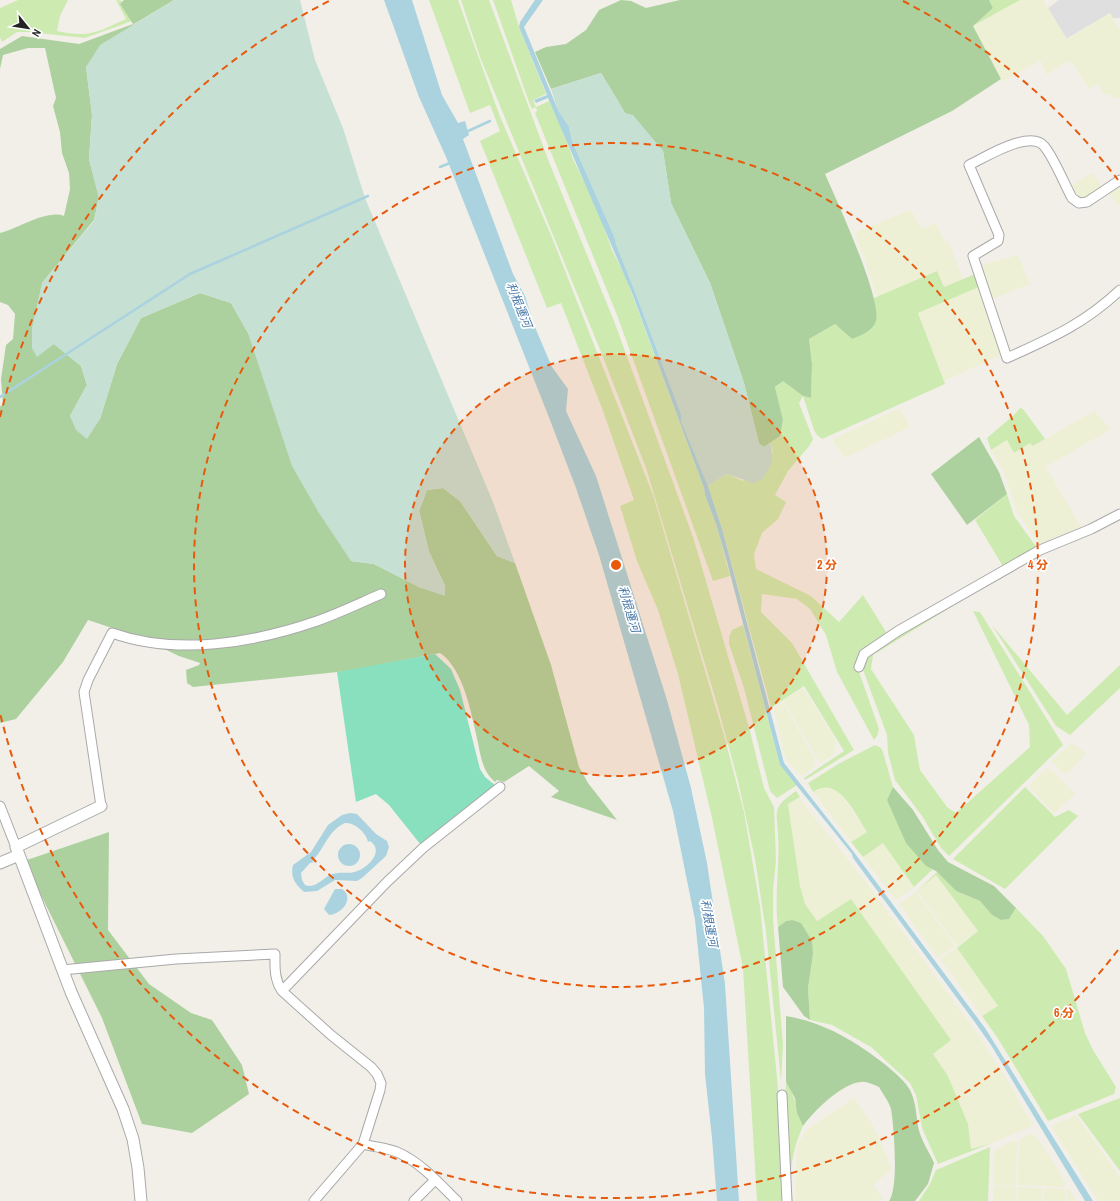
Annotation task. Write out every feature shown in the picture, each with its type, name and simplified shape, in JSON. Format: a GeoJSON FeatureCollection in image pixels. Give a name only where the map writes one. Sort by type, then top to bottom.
{"type":"FeatureCollection","features":[{"type":"Feature","properties":{"kind":"street"},"geometry":{"type":"LineString","coordinates":[[1120,180],[1087,202],[1079,203],[1072,198],[1045,146],[1032,140],[1018,142],[969,165],[999,235],[998,241],[973,256],[1007,358],[1081,322],[1102,307],[1120,290]]}},
{"type":"Feature","properties":{"kind":"street"},"geometry":{"type":"LineString","coordinates":[[859,666],[864,654],[898,631],[1040,550],[1091,529],[1120,514]]}},
{"type":"Feature","properties":{"kind":"street"},"geometry":{"type":"LineString","coordinates":[[0,863],[17,851],[101,806],[84,692],[88,680],[112,634],[162,645],[186,646],[225,642],[279,632],[318,620],[381,594]]}},
{"type":"Feature","properties":{"kind":"street"},"geometry":{"type":"LineString","coordinates":[[282,990],[387,882],[423,848],[500,787]]}},
{"type":"Feature","properties":{"kind":"street"},"geometry":{"type":"LineString","coordinates":[[0,806],[62,970],[123,1109],[133,1139],[138,1168],[141,1201]]}},
{"type":"Feature","properties":{"kind":"street"},"geometry":{"type":"LineString","coordinates":[[62,970],[176,959],[274,954],[275,974],[278,984],[282,990],[377,1074],[380,1083],[380,1090],[363,1144],[314,1201]]}},
{"type":"Feature","properties":{"kind":"street"},"geometry":{"type":"LineString","coordinates":[[782,1095],[787,1201]]}},
{"type":"Feature","properties":{"kind":"street"},"geometry":{"type":"LineString","coordinates":[[363,1144],[395,1152],[436,1180],[457,1201]]}},
{"type":"Feature","properties":{"kind":"street"},"geometry":{"type":"LineString","coordinates":[[414,1201],[436,1180]]}},
{"type":"Feature","properties":{"kind":"shaded area"},"geometry":{"type":"Polygon","coordinates":[[[1059,0],[1120,0],[1120,18],[1113,18],[1110,13],[1066,39],[1048,8],[1059,0]]]}},
{"type":"Feature","properties":{"kind":"green space"},"geometry":{"type":"Polygon","coordinates":[[[18,0],[68,0],[60,16],[57,31],[86,34],[126,19],[116,0],[123,1],[120,4],[132,21],[85,38],[17,32],[2,42],[0,37],[0,8],[18,0]]]}},
{"type":"Feature","properties":{"kind":"green space"},"geometry":{"type":"Polygon","coordinates":[[[124,0],[174,0],[134,24],[86,67],[92,115],[89,159],[99,197],[94,220],[42,283],[54,344],[81,366],[87,385],[70,416],[100,419],[117,364],[141,318],[200,293],[231,303],[248,333],[351,561],[374,564],[421,588],[445,586],[429,552],[419,511],[427,490],[443,488],[460,501],[497,556],[515,563],[551,665],[579,767],[588,783],[617,820],[551,797],[559,791],[529,766],[504,782],[497,780],[495,782],[488,774],[483,764],[470,707],[461,681],[448,660],[440,653],[347,671],[193,687],[187,683],[186,670],[199,665],[200,663],[179,656],[139,637],[88,620],[63,662],[16,719],[0,723],[0,406],[3,405],[1,379],[6,345],[13,339],[15,314],[8,305],[0,302],[0,233],[41,217],[49,215],[64,216],[70,189],[69,173],[62,153],[60,132],[53,106],[56,98],[45,48],[28,48],[3,55],[0,69],[0,49],[22,36],[79,44],[133,24],[120,4],[124,0]]]}},
{"type":"Feature","properties":{"kind":"green space"},"geometry":{"type":"Polygon","coordinates":[[[174,0],[300,0],[315,60],[343,128],[365,198],[493,502],[515,563],[497,556],[460,501],[443,488],[427,490],[419,511],[429,552],[445,586],[445,596],[421,588],[374,564],[351,561],[319,513],[292,466],[248,333],[231,303],[200,293],[141,318],[117,364],[100,419],[87,439],[76,430],[70,416],[87,385],[81,366],[54,344],[37,357],[32,348],[32,328],[42,283],[94,221],[99,198],[89,159],[92,115],[86,67],[100,45],[174,0]]]}},
{"type":"Feature","properties":{"kind":"green space"},"geometry":{"type":"Polygon","coordinates":[[[429,0],[458,0],[499,114],[553,240],[653,495],[724,735],[744,812],[760,906],[780,1108],[783,1201],[757,1201],[743,968],[712,818],[678,674],[658,610],[637,561],[620,506],[634,500],[603,411],[561,303],[547,308],[480,141],[500,131],[490,105],[470,113],[429,0]]]}},
{"type":"Feature","properties":{"kind":"green space"},"geometry":{"type":"Polygon","coordinates":[[[461,0],[489,0],[549,162],[614,321],[693,537],[750,731],[764,788],[774,807],[776,860],[773,891],[773,919],[783,1045],[781,1081],[766,932],[755,859],[738,781],[717,704],[646,468],[601,352],[480,57],[461,0]]]}},
{"type":"Feature","properties":{"kind":"green space"},"geometry":{"type":"Polygon","coordinates":[[[493,0],[511,0],[519,27],[546,94],[533,100],[536,107],[532,109],[529,102],[493,0]]]}},
{"type":"Feature","properties":{"kind":"green space"},"geometry":{"type":"Polygon","coordinates":[[[621,0],[631,1],[646,8],[680,0],[989,0],[993,8],[973,26],[1001,79],[952,111],[825,174],[848,225],[865,271],[876,309],[876,321],[869,330],[852,339],[835,324],[809,339],[812,364],[811,398],[803,396],[783,381],[775,387],[783,420],[780,436],[764,447],[759,444],[744,383],[710,283],[671,203],[663,151],[625,113],[601,73],[551,89],[535,52],[546,47],[566,44],[586,30],[599,10],[621,0]]]}},
{"type":"Feature","properties":{"kind":"green space"},"geometry":{"type":"Polygon","coordinates":[[[989,0],[1020,0],[973,26],[993,8],[989,0]]]}},
{"type":"Feature","properties":{"kind":"green space"},"geometry":{"type":"Polygon","coordinates":[[[1020,0],[1043,0],[1067,39],[1110,13],[1120,32],[1120,97],[1118,99],[1108,94],[1104,95],[1099,84],[1089,89],[1070,60],[1047,75],[1040,60],[1003,82],[973,26],[1020,0]]]}},
{"type":"Feature","properties":{"kind":"green space"},"geometry":{"type":"Polygon","coordinates":[[[601,73],[625,113],[633,115],[663,151],[671,203],[710,283],[744,383],[759,444],[764,447],[770,443],[772,459],[770,467],[761,480],[753,483],[727,474],[708,486],[681,421],[681,414],[637,297],[615,245],[614,236],[572,141],[569,127],[558,110],[551,89],[601,73]]]}},
{"type":"Feature","properties":{"kind":"green space"},"geometry":{"type":"Polygon","coordinates":[[[549,101],[559,121],[573,159],[596,206],[612,250],[626,278],[704,488],[705,495],[716,524],[730,576],[713,581],[617,315],[535,113],[537,111],[536,107],[549,101]]]}},
{"type":"Feature","properties":{"kind":"green space"},"geometry":{"type":"Polygon","coordinates":[[[1092,173],[1103,189],[1079,201],[1068,188],[1092,173]]]}},
{"type":"Feature","properties":{"kind":"green space"},"geometry":{"type":"Polygon","coordinates":[[[1120,182],[1120,207],[1106,191],[1120,182]]]}},
{"type":"Feature","properties":{"kind":"green space"},"geometry":{"type":"Polygon","coordinates":[[[911,210],[922,229],[936,223],[944,241],[948,240],[963,279],[943,287],[937,271],[877,297],[855,232],[911,210]]]}},
{"type":"Feature","properties":{"kind":"green space"},"geometry":{"type":"Polygon","coordinates":[[[1018,255],[1030,284],[990,300],[978,266],[1018,255]]]}},
{"type":"Feature","properties":{"kind":"green space"},"geometry":{"type":"Polygon","coordinates":[[[937,271],[944,287],[975,274],[979,287],[918,313],[945,384],[822,439],[814,430],[803,396],[811,398],[812,364],[809,339],[835,324],[852,339],[876,321],[874,298],[937,271]]]}},
{"type":"Feature","properties":{"kind":"green space"},"geometry":{"type":"Polygon","coordinates":[[[979,287],[1001,355],[944,381],[918,313],[979,287]]]}},
{"type":"Feature","properties":{"kind":"green space"},"geometry":{"type":"Polygon","coordinates":[[[783,380],[803,396],[799,403],[813,439],[810,445],[788,471],[775,495],[786,502],[778,519],[762,533],[754,554],[756,569],[811,596],[839,622],[863,595],[888,635],[857,666],[879,729],[874,740],[837,672],[826,635],[810,609],[797,599],[762,594],[761,612],[792,643],[854,750],[805,780],[804,778],[844,751],[804,686],[771,708],[723,532],[708,486],[727,474],[743,481],[773,452],[770,443],[780,436],[783,420],[775,388],[783,380]]]}},
{"type":"Feature","properties":{"kind":"green space"},"geometry":{"type":"Polygon","coordinates":[[[900,408],[910,427],[845,458],[834,443],[833,439],[900,408]]]}},
{"type":"Feature","properties":{"kind":"green space"},"geometry":{"type":"Polygon","coordinates":[[[1020,408],[1023,409],[1045,439],[1033,446],[1030,443],[1014,453],[1007,440],[991,450],[987,438],[1020,408]]]}},
{"type":"Feature","properties":{"kind":"green space"},"geometry":{"type":"Polygon","coordinates":[[[1094,411],[1111,429],[1046,467],[1081,527],[1040,545],[1018,514],[1003,470],[991,450],[1007,440],[1031,443],[1033,446],[1094,411]]]}},
{"type":"Feature","properties":{"kind":"green space"},"geometry":{"type":"Polygon","coordinates":[[[979,437],[999,472],[1007,494],[967,525],[931,474],[979,437]]]}},
{"type":"Feature","properties":{"kind":"green space"},"geometry":{"type":"Polygon","coordinates":[[[1007,494],[1014,516],[1037,548],[1004,568],[975,520],[1007,494]]]}},
{"type":"Feature","properties":{"kind":"green space"},"geometry":{"type":"Polygon","coordinates":[[[963,597],[966,598],[873,655],[871,669],[914,735],[920,770],[947,807],[956,813],[1030,747],[1029,725],[973,611],[980,612],[1063,745],[949,856],[941,848],[922,816],[895,780],[888,753],[887,735],[862,667],[867,654],[963,597]]]}},
{"type":"Feature","properties":{"kind":"green space"},"geometry":{"type":"Polygon","coordinates":[[[743,625],[780,765],[797,785],[777,798],[770,791],[744,688],[729,644],[729,637],[732,630],[743,625]]]}},
{"type":"Feature","properties":{"kind":"green space"},"geometry":{"type":"Polygon","coordinates":[[[992,625],[1067,715],[1120,665],[1120,688],[1070,735],[1056,726],[992,625]]]}},
{"type":"Feature","properties":{"kind":"green space"},"geometry":{"type":"Polygon","coordinates":[[[435,654],[451,669],[460,690],[480,769],[485,777],[496,786],[421,845],[389,805],[376,794],[356,802],[337,672],[435,654]]]}},
{"type":"Feature","properties":{"kind":"green space"},"geometry":{"type":"Polygon","coordinates":[[[803,688],[836,740],[834,755],[820,763],[783,700],[803,688]]]}},
{"type":"Feature","properties":{"kind":"green space"},"geometry":{"type":"Polygon","coordinates":[[[783,702],[816,761],[813,763],[815,767],[801,776],[785,758],[774,708],[783,702]]]}},
{"type":"Feature","properties":{"kind":"green space"},"geometry":{"type":"Polygon","coordinates":[[[1071,744],[1077,746],[1086,754],[1069,772],[1063,773],[1051,761],[1071,744]]]}},
{"type":"Feature","properties":{"kind":"green space"},"geometry":{"type":"Polygon","coordinates":[[[875,745],[881,748],[883,752],[893,787],[887,800],[926,866],[933,869],[914,887],[883,843],[863,857],[851,842],[867,832],[845,798],[830,788],[822,788],[813,792],[808,783],[840,763],[875,745]]]}},
{"type":"Feature","properties":{"kind":"green space"},"geometry":{"type":"Polygon","coordinates":[[[1047,768],[1053,771],[1075,794],[1054,814],[1031,789],[1030,785],[1047,768]]]}},
{"type":"Feature","properties":{"kind":"green space"},"geometry":{"type":"Polygon","coordinates":[[[827,786],[839,792],[867,832],[851,842],[813,792],[820,787],[827,786]]]}},
{"type":"Feature","properties":{"kind":"green space"},"geometry":{"type":"Polygon","coordinates":[[[893,787],[913,810],[938,850],[948,862],[994,886],[1016,908],[1009,919],[1001,920],[992,915],[980,901],[956,891],[936,871],[926,866],[906,843],[887,800],[893,787]]]}},
{"type":"Feature","properties":{"kind":"green space"},"geometry":{"type":"Polygon","coordinates":[[[1025,787],[1055,817],[1069,810],[1078,816],[1005,889],[953,859],[1025,787]]]}},
{"type":"Feature","properties":{"kind":"green space"},"geometry":{"type":"Polygon","coordinates":[[[796,791],[800,797],[788,804],[800,886],[805,904],[817,921],[851,899],[951,1040],[933,1054],[948,1076],[968,1124],[971,1149],[990,1144],[938,1164],[922,1128],[916,1095],[910,1083],[871,1047],[832,1025],[810,1020],[808,988],[813,954],[792,920],[786,921],[778,927],[777,915],[777,811],[784,800],[796,791]]]}},
{"type":"Feature","properties":{"kind":"green space"},"geometry":{"type":"Polygon","coordinates":[[[799,798],[865,881],[977,1033],[1008,1081],[1033,1126],[990,1144],[971,1149],[968,1124],[948,1076],[933,1054],[951,1040],[851,899],[817,921],[805,904],[800,886],[788,804],[799,798]]]}},
{"type":"Feature","properties":{"kind":"green space"},"geometry":{"type":"Polygon","coordinates":[[[109,832],[108,930],[149,984],[191,1013],[212,1020],[242,1065],[249,1094],[192,1133],[142,1124],[102,1018],[24,861],[109,832]]]}},
{"type":"Feature","properties":{"kind":"green space"},"geometry":{"type":"Polygon","coordinates":[[[883,843],[914,887],[896,900],[863,857],[883,843]]]}},
{"type":"Feature","properties":{"kind":"green space"},"geometry":{"type":"Polygon","coordinates":[[[937,872],[956,891],[980,901],[992,915],[1001,920],[1009,919],[1016,908],[1043,936],[1066,969],[1085,1033],[1093,1050],[1116,1087],[1114,1094],[1048,1121],[997,1037],[982,1016],[998,1006],[957,948],[978,931],[936,875],[917,891],[937,872]]]}},
{"type":"Feature","properties":{"kind":"green space"},"geometry":{"type":"Polygon","coordinates":[[[936,875],[978,931],[957,946],[917,891],[936,875]]]}},
{"type":"Feature","properties":{"kind":"green space"},"geometry":{"type":"Polygon","coordinates":[[[916,892],[955,946],[938,958],[899,904],[916,892]]]}},
{"type":"Feature","properties":{"kind":"green space"},"geometry":{"type":"Polygon","coordinates":[[[792,920],[801,923],[812,941],[813,954],[808,988],[810,1020],[804,1016],[783,987],[778,927],[786,921],[792,920]]]}},
{"type":"Feature","properties":{"kind":"green space"},"geometry":{"type":"Polygon","coordinates":[[[957,948],[998,1006],[982,1016],[940,959],[957,948]]]}},
{"type":"Feature","properties":{"kind":"green space"},"geometry":{"type":"Polygon","coordinates":[[[786,1016],[814,1023],[840,1034],[887,1066],[900,1077],[908,1087],[914,1099],[921,1136],[934,1163],[928,1184],[915,1201],[889,1201],[894,1184],[895,1171],[893,1129],[891,1109],[879,1087],[863,1082],[845,1087],[821,1106],[803,1126],[797,1113],[795,1098],[786,1082],[786,1016]]]}},
{"type":"Feature","properties":{"kind":"green space"},"geometry":{"type":"Polygon","coordinates":[[[786,1082],[792,1092],[803,1126],[796,1144],[792,1163],[791,1182],[793,1201],[790,1201],[785,1099],[786,1082]]]}},
{"type":"Feature","properties":{"kind":"green space"},"geometry":{"type":"Polygon","coordinates":[[[854,1098],[872,1123],[892,1169],[873,1185],[883,1198],[881,1201],[795,1201],[797,1145],[806,1130],[854,1098]]]}},
{"type":"Feature","properties":{"kind":"green space"},"geometry":{"type":"Polygon","coordinates":[[[1120,1098],[1120,1171],[1078,1114],[1120,1098]]]}},
{"type":"Feature","properties":{"kind":"green space"},"geometry":{"type":"Polygon","coordinates":[[[1076,1115],[1120,1177],[1120,1201],[1098,1201],[1051,1126],[1076,1115]]]}},
{"type":"Feature","properties":{"kind":"green space"},"geometry":{"type":"Polygon","coordinates":[[[1032,1133],[1039,1140],[1061,1175],[1066,1184],[1063,1187],[1018,1185],[1020,1139],[1032,1133]]]}},
{"type":"Feature","properties":{"kind":"green space"},"geometry":{"type":"Polygon","coordinates":[[[1014,1140],[1017,1142],[1016,1185],[993,1185],[994,1150],[1014,1140]]]}},
{"type":"Feature","properties":{"kind":"green space"},"geometry":{"type":"Polygon","coordinates":[[[990,1147],[988,1201],[919,1201],[930,1184],[936,1170],[990,1147]]]}},
{"type":"Feature","properties":{"kind":"green space"},"geometry":{"type":"Polygon","coordinates":[[[993,1186],[1016,1186],[1016,1201],[993,1201],[993,1186]]]}},
{"type":"Feature","properties":{"kind":"green space"},"geometry":{"type":"Polygon","coordinates":[[[1018,1187],[1042,1188],[1041,1201],[1017,1201],[1018,1187]]]}},
{"type":"Feature","properties":{"kind":"green space"},"geometry":{"type":"Polygon","coordinates":[[[1044,1188],[1065,1189],[1065,1201],[1043,1201],[1044,1188]]]}},
{"type":"Feature","properties":{"kind":"green space"},"geometry":{"type":"Polygon","coordinates":[[[1067,1189],[1069,1189],[1076,1201],[1067,1201],[1067,1189]]]}},
{"type":"Feature","properties":{"kind":"water","name":"利根運河"},"geometry":{"type":"Polygon","coordinates":[[[384,0],[412,0],[442,95],[458,123],[465,121],[469,135],[463,139],[513,274],[525,296],[534,325],[552,367],[568,389],[566,411],[596,476],[667,700],[691,788],[707,863],[725,984],[739,1201],[717,1201],[705,1074],[704,1008],[695,920],[673,811],[599,555],[576,488],[550,420],[446,157],[419,97],[384,0]]]}},
{"type":"Feature","properties":{"kind":"water"},"geometry":{"type":"Polygon","coordinates":[[[535,0],[543,0],[524,27],[558,110],[569,127],[572,141],[614,236],[616,245],[681,414],[681,421],[708,486],[723,532],[784,763],[853,851],[985,1028],[1093,1201],[1085,1201],[991,1045],[974,1021],[853,858],[852,854],[780,765],[716,524],[632,293],[548,98],[536,103],[534,100],[547,95],[519,27],[520,22],[535,0]]]}},
{"type":"Feature","properties":{"kind":"water"},"geometry":{"type":"Polygon","coordinates":[[[350,813],[357,814],[376,834],[387,841],[389,847],[386,856],[357,881],[335,880],[317,891],[304,892],[294,880],[292,873],[293,865],[311,852],[328,825],[342,815],[350,813]],[[349,823],[339,826],[330,835],[312,861],[315,862],[310,863],[301,873],[302,880],[305,885],[315,885],[333,874],[355,872],[365,867],[373,859],[376,850],[374,845],[370,841],[368,842],[360,829],[349,823]]]}},
{"type":"Feature","properties":{"kind":"water"},"geometry":{"type":"Polygon","coordinates":[[[349,844],[357,847],[360,855],[357,863],[349,866],[341,863],[338,855],[341,847],[349,844]]]}},
{"type":"Feature","properties":{"kind":"water"},"geometry":{"type":"Polygon","coordinates":[[[335,889],[342,889],[346,893],[347,901],[342,909],[329,915],[324,909],[335,889]]]}},
{"type":"Feature","properties":{"kind":"waterway"},"geometry":{"type":"LineString","coordinates":[[466,132],[490,121]]}},
{"type":"Feature","properties":{"kind":"waterway"},"geometry":{"type":"LineString","coordinates":[[440,167],[450,163]]}},
{"type":"Feature","properties":{"kind":"waterway"},"geometry":{"type":"LineString","coordinates":[[0,397],[190,274],[368,196]]}}]}
